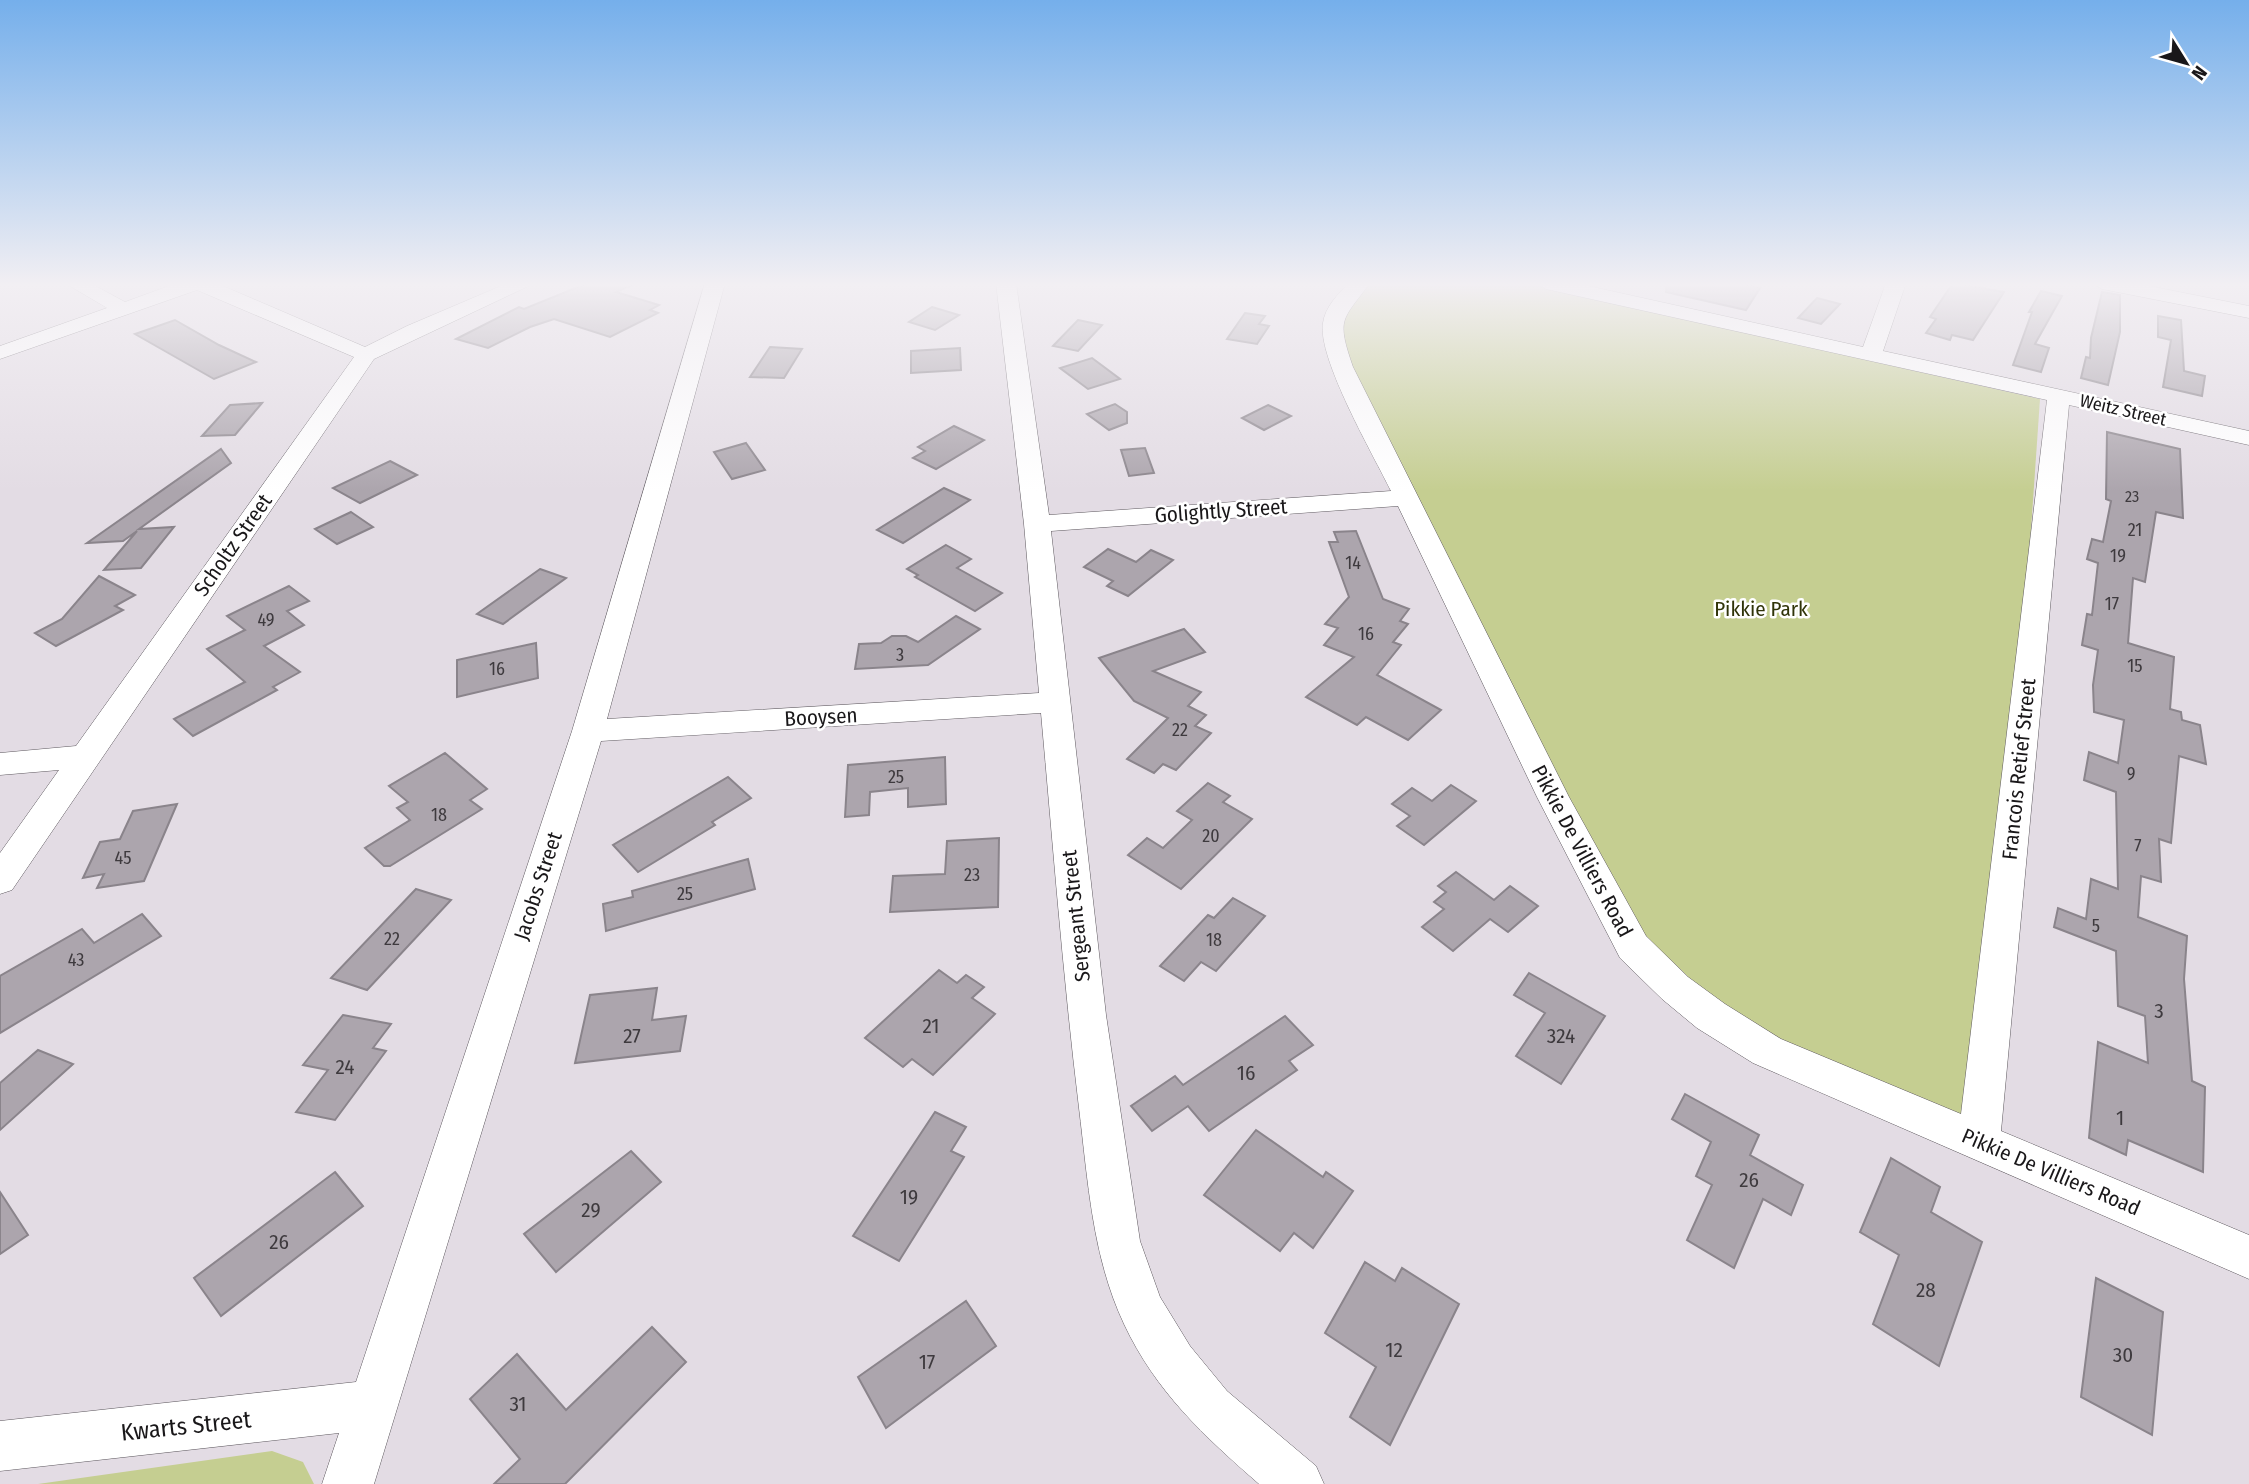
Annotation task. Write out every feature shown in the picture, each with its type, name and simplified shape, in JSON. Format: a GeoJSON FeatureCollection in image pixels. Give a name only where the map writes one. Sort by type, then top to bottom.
{"type":"FeatureCollection","features":[{"type":"Feature","properties":{"kind":"street"},"geometry":{"type":"LineString","coordinates":[[360,352],[366,355]]}},
{"type":"Feature","properties":{"kind":"street","name":"Scholtz Street"},"geometry":{"type":"LineString","coordinates":[[0,880],[366,355],[371,352]]}},
{"type":"Feature","properties":{"kind":"street","name":"Jacobs Street"},"geometry":{"type":"LineString","coordinates":[[348,1484],[588,731],[696,352]]}},
{"type":"Feature","properties":{"kind":"street","name":"Sergeant Street"},"geometry":{"type":"LineString","coordinates":[[1015,352],[1037,524],[1053,702],[1087,1015],[1118,1241],[1141,1310],[1174,1363],[1210,1408],[1298,1484]]}},
{"type":"Feature","properties":{"kind":"street","name":"Pikkie De Villiers Road"},"geometry":{"type":"LineString","coordinates":[[1337,352],[1405,498],[1553,797],[1633,947],[1675,988],[1711,1016],[1767,1051],[2249,1257]]}},
{"type":"Feature","properties":{"kind":"street","name":"Weitz Street"},"geometry":{"type":"LineString","coordinates":[[1863,352],[2249,438]]}},
{"type":"Feature","properties":{"kind":"street","name":"Francois Retief Street"},"geometry":{"type":"LineString","coordinates":[[1979,1141],[2059,396]]}},
{"type":"Feature","properties":{"kind":"street","name":"Golightly Street"},"geometry":{"type":"LineString","coordinates":[[1037,524],[1405,498]]}},
{"type":"Feature","properties":{"kind":"street","name":"Booysen"},"geometry":{"type":"LineString","coordinates":[[588,731],[1053,702]]}},
{"type":"Feature","properties":{"kind":"street"},"geometry":{"type":"LineString","coordinates":[[0,764],[84,757]]}},
{"type":"Feature","properties":{"kind":"street","name":"Kwarts Street"},"geometry":{"type":"LineString","coordinates":[[0,1446],[371,1405]]}},
{"type":"Feature","properties":{"kind":"green space","name":"Pikkie Park"},"geometry":{"type":"Polygon","coordinates":[[[1340,352],[1832,352],[2040,399],[2015,761],[1972,1134],[1776,1063],[1645,963],[1340,352]]]}},
{"type":"Feature","properties":{"kind":"green space"},"geometry":{"type":"Polygon","coordinates":[[[272,1451],[303,1462],[314,1484],[38,1484],[272,1451]]]}},
{"type":"Feature","properties":{"kind":"building"},"geometry":{"type":"Polygon","coordinates":[[[167,352],[235,352],[256,362],[214,379],[167,352]]]}},
{"type":"Feature","properties":{"kind":"building"},"geometry":{"type":"Polygon","coordinates":[[[766,352],[800,352],[784,378],[750,377],[766,352]]]}},
{"type":"Feature","properties":{"kind":"building"},"geometry":{"type":"Polygon","coordinates":[[[911,352],[960,352],[961,370],[911,373],[911,352]]]}},
{"type":"Feature","properties":{"kind":"building"},"geometry":{"type":"Polygon","coordinates":[[[2018,352],[2048,352],[2041,372],[2013,365],[2018,352]]]}},
{"type":"Feature","properties":{"kind":"building"},"geometry":{"type":"Polygon","coordinates":[[[2090,352],[2115,352],[2108,385],[2081,378],[2086,357],[2090,358],[2090,352]]]}},
{"type":"Feature","properties":{"kind":"building"},"geometry":{"type":"Polygon","coordinates":[[[2169,352],[2183,352],[2184,371],[2205,376],[2202,396],[2163,387],[2169,352]]]}},
{"type":"Feature","properties":{"kind":"building"},"geometry":{"type":"Polygon","coordinates":[[[1092,358],[1120,379],[1088,389],[1060,368],[1092,358]]]}},
{"type":"Feature","properties":{"kind":"building"},"geometry":{"type":"Polygon","coordinates":[[[262,403],[235,435],[202,436],[230,405],[262,403]]]}},
{"type":"Feature","properties":{"kind":"building"},"geometry":{"type":"Polygon","coordinates":[[[1115,404],[1127,412],[1127,423],[1109,430],[1087,414],[1115,404]]]}},
{"type":"Feature","properties":{"kind":"building"},"geometry":{"type":"Polygon","coordinates":[[[1268,405],[1291,416],[1264,430],[1242,418],[1268,405]]]}},
{"type":"Feature","properties":{"kind":"building"},"geometry":{"type":"Polygon","coordinates":[[[954,426],[984,440],[936,469],[913,458],[925,451],[918,447],[954,426]]]}},
{"type":"Feature","properties":{"kind":"building"},"geometry":{"type":"Polygon","coordinates":[[[2107,432],[2180,449],[2183,518],[2156,512],[2145,582],[2133,578],[2128,643],[2174,657],[2170,709],[2181,712],[2182,720],[2200,725],[2206,764],[2179,756],[2171,843],[2159,839],[2161,882],[2141,876],[2138,917],[2187,936],[2184,979],[2192,1081],[2205,1087],[2203,1172],[2128,1140],[2126,1155],[2089,1138],[2098,1042],[2148,1063],[2145,1016],[2118,1006],[2116,951],[2054,927],[2058,908],[2086,919],[2091,879],[2118,889],[2116,792],[2084,780],[2089,752],[2118,763],[2124,720],[2094,712],[2093,685],[2098,650],[2082,645],[2087,614],[2092,615],[2098,563],[2087,559],[2092,539],[2103,542],[2111,501],[2106,499],[2107,432]]]}},
{"type":"Feature","properties":{"kind":"building"},"geometry":{"type":"Polygon","coordinates":[[[746,443],[765,470],[732,479],[714,452],[746,443]]]}},
{"type":"Feature","properties":{"kind":"building"},"geometry":{"type":"Polygon","coordinates":[[[1145,448],[1154,473],[1129,476],[1121,450],[1145,448]]]}},
{"type":"Feature","properties":{"kind":"building"},"geometry":{"type":"Polygon","coordinates":[[[221,449],[231,463],[139,529],[174,527],[141,568],[104,570],[137,531],[123,541],[87,543],[221,449]]]}},
{"type":"Feature","properties":{"kind":"building"},"geometry":{"type":"Polygon","coordinates":[[[390,461],[417,475],[360,503],[333,488],[390,461]]]}},
{"type":"Feature","properties":{"kind":"building"},"geometry":{"type":"Polygon","coordinates":[[[944,488],[970,500],[903,543],[877,530],[944,488]]]}},
{"type":"Feature","properties":{"kind":"building"},"geometry":{"type":"Polygon","coordinates":[[[351,512],[373,527],[337,544],[315,529],[351,512]]]}},
{"type":"Feature","properties":{"kind":"building"},"geometry":{"type":"Polygon","coordinates":[[[1356,531],[1383,599],[1409,609],[1400,621],[1408,624],[1393,642],[1401,645],[1377,675],[1441,710],[1408,740],[1366,717],[1357,725],[1306,697],[1354,657],[1324,645],[1338,628],[1325,624],[1349,597],[1329,542],[1338,542],[1334,532],[1356,531]]]}},
{"type":"Feature","properties":{"kind":"building"},"geometry":{"type":"Polygon","coordinates":[[[946,545],[971,559],[957,568],[1002,593],[975,611],[915,577],[918,575],[907,569],[946,545]]]}},
{"type":"Feature","properties":{"kind":"building"},"geometry":{"type":"Polygon","coordinates":[[[1108,549],[1136,562],[1151,550],[1173,560],[1128,596],[1107,586],[1113,581],[1084,567],[1108,549]]]}},
{"type":"Feature","properties":{"kind":"building"},"geometry":{"type":"Polygon","coordinates":[[[540,569],[566,578],[503,624],[477,614],[540,569]]]}},
{"type":"Feature","properties":{"kind":"building"},"geometry":{"type":"Polygon","coordinates":[[[99,576],[135,595],[115,606],[123,610],[56,646],[35,633],[62,619],[99,576]]]}},
{"type":"Feature","properties":{"kind":"building"},"geometry":{"type":"Polygon","coordinates":[[[289,586],[309,601],[287,611],[304,625],[264,646],[300,672],[273,687],[277,690],[193,736],[174,719],[245,682],[207,649],[245,630],[227,616],[289,586]]]}},
{"type":"Feature","properties":{"kind":"building"},"geometry":{"type":"Polygon","coordinates":[[[956,616],[980,629],[928,665],[855,669],[859,644],[881,643],[892,636],[906,636],[918,642],[956,616]]]}},
{"type":"Feature","properties":{"kind":"building"},"geometry":{"type":"Polygon","coordinates":[[[1184,629],[1205,652],[1153,671],[1201,692],[1188,706],[1206,715],[1195,726],[1211,733],[1176,770],[1163,764],[1154,773],[1127,759],[1168,718],[1134,701],[1099,658],[1184,629]]]}},
{"type":"Feature","properties":{"kind":"building"},"geometry":{"type":"Polygon","coordinates":[[[536,643],[538,678],[457,697],[457,660],[536,643]]]}},
{"type":"Feature","properties":{"kind":"building"},"geometry":{"type":"Polygon","coordinates":[[[445,753],[487,789],[470,800],[482,809],[390,866],[384,866],[365,848],[410,820],[397,808],[408,802],[389,786],[445,753]]]}},
{"type":"Feature","properties":{"kind":"building"},"geometry":{"type":"Polygon","coordinates":[[[945,757],[946,804],[908,807],[908,788],[870,792],[869,815],[845,817],[848,765],[945,757]]]}},
{"type":"Feature","properties":{"kind":"building"},"geometry":{"type":"Polygon","coordinates":[[[728,777],[751,798],[712,822],[715,825],[638,872],[613,845],[728,777]]]}},
{"type":"Feature","properties":{"kind":"building"},"geometry":{"type":"Polygon","coordinates":[[[1208,783],[1230,796],[1223,802],[1252,819],[1181,889],[1128,855],[1147,838],[1163,848],[1192,820],[1177,811],[1208,783]]]}},
{"type":"Feature","properties":{"kind":"building"},"geometry":{"type":"Polygon","coordinates":[[[1451,785],[1476,801],[1424,845],[1397,826],[1410,816],[1392,804],[1412,788],[1432,801],[1451,785]]]}},
{"type":"Feature","properties":{"kind":"building"},"geometry":{"type":"Polygon","coordinates":[[[177,804],[144,881],[97,888],[104,874],[83,878],[100,842],[120,839],[133,811],[177,804]]]}},
{"type":"Feature","properties":{"kind":"building"},"geometry":{"type":"Polygon","coordinates":[[[999,838],[998,907],[890,912],[893,876],[945,874],[947,841],[999,838]]]}},
{"type":"Feature","properties":{"kind":"building"},"geometry":{"type":"Polygon","coordinates":[[[748,859],[755,889],[606,931],[603,904],[633,897],[632,891],[748,859]]]}},
{"type":"Feature","properties":{"kind":"building"},"geometry":{"type":"Polygon","coordinates":[[[1456,872],[1494,900],[1510,886],[1538,906],[1508,932],[1490,919],[1453,951],[1422,927],[1444,909],[1434,902],[1446,892],[1438,886],[1456,872]]]}},
{"type":"Feature","properties":{"kind":"building"},"geometry":{"type":"Polygon","coordinates":[[[416,889],[451,900],[367,990],[331,978],[416,889]]]}},
{"type":"Feature","properties":{"kind":"building"},"geometry":{"type":"Polygon","coordinates":[[[1233,898],[1265,916],[1216,971],[1201,962],[1184,981],[1160,966],[1208,915],[1214,918],[1233,898]]]}},
{"type":"Feature","properties":{"kind":"building"},"geometry":{"type":"Polygon","coordinates":[[[142,914],[161,936],[0,1033],[0,976],[82,929],[94,943],[142,914]]]}},
{"type":"Feature","properties":{"kind":"building"},"geometry":{"type":"Polygon","coordinates":[[[939,970],[957,983],[966,975],[984,987],[972,998],[995,1014],[933,1075],[912,1059],[903,1067],[865,1038],[939,970]]]}},
{"type":"Feature","properties":{"kind":"building"},"geometry":{"type":"Polygon","coordinates":[[[1529,973],[1605,1016],[1561,1084],[1516,1056],[1545,1013],[1514,995],[1529,973]]]}},
{"type":"Feature","properties":{"kind":"building"},"geometry":{"type":"Polygon","coordinates":[[[657,988],[652,1020],[686,1016],[680,1051],[575,1063],[590,995],[657,988]]]}},
{"type":"Feature","properties":{"kind":"building"},"geometry":{"type":"Polygon","coordinates":[[[343,1015],[391,1024],[373,1048],[386,1051],[335,1120],[296,1112],[328,1070],[303,1065],[343,1015]]]}},
{"type":"Feature","properties":{"kind":"building"},"geometry":{"type":"Polygon","coordinates":[[[1285,1016],[1313,1045],[1289,1061],[1297,1070],[1209,1131],[1188,1106],[1152,1131],[1131,1106],[1175,1076],[1183,1085],[1285,1016]]]}},
{"type":"Feature","properties":{"kind":"building"},"geometry":{"type":"Polygon","coordinates":[[[38,1050],[73,1064],[0,1130],[0,1083],[38,1050]]]}},
{"type":"Feature","properties":{"kind":"building"},"geometry":{"type":"Polygon","coordinates":[[[1685,1094],[1759,1135],[1750,1155],[1803,1185],[1791,1215],[1763,1199],[1734,1268],[1687,1240],[1712,1185],[1696,1176],[1711,1142],[1672,1119],[1685,1094]]]}},
{"type":"Feature","properties":{"kind":"building"},"geometry":{"type":"Polygon","coordinates":[[[935,1112],[966,1127],[951,1151],[964,1157],[899,1261],[853,1236],[935,1112]]]}},
{"type":"Feature","properties":{"kind":"building"},"geometry":{"type":"Polygon","coordinates":[[[1256,1130],[1323,1177],[1326,1172],[1353,1191],[1313,1248],[1294,1233],[1280,1251],[1204,1195],[1256,1130]]]}},
{"type":"Feature","properties":{"kind":"building"},"geometry":{"type":"Polygon","coordinates":[[[631,1151],[661,1182],[556,1272],[524,1234],[631,1151]]]}},
{"type":"Feature","properties":{"kind":"building"},"geometry":{"type":"Polygon","coordinates":[[[1891,1158],[1940,1187],[1931,1212],[1982,1242],[1939,1366],[1873,1324],[1899,1255],[1860,1232],[1891,1158]]]}},
{"type":"Feature","properties":{"kind":"building"},"geometry":{"type":"Polygon","coordinates":[[[335,1172],[363,1206],[221,1316],[194,1278],[335,1172]]]}},
{"type":"Feature","properties":{"kind":"building"},"geometry":{"type":"Polygon","coordinates":[[[0,1192],[28,1235],[0,1254],[0,1192]]]}},
{"type":"Feature","properties":{"kind":"building"},"geometry":{"type":"Polygon","coordinates":[[[1365,1262],[1395,1281],[1402,1268],[1459,1304],[1390,1445],[1350,1417],[1376,1367],[1325,1333],[1365,1262]]]}},
{"type":"Feature","properties":{"kind":"building"},"geometry":{"type":"Polygon","coordinates":[[[2096,1278],[2163,1312],[2152,1435],[2081,1397],[2096,1278]]]}},
{"type":"Feature","properties":{"kind":"building"},"geometry":{"type":"Polygon","coordinates":[[[966,1301],[996,1346],[886,1428],[858,1377],[966,1301]]]}},
{"type":"Feature","properties":{"kind":"building"},"geometry":{"type":"Polygon","coordinates":[[[652,1327],[686,1362],[565,1484],[494,1484],[520,1459],[470,1399],[517,1354],[566,1410],[652,1327]]]}}]}
